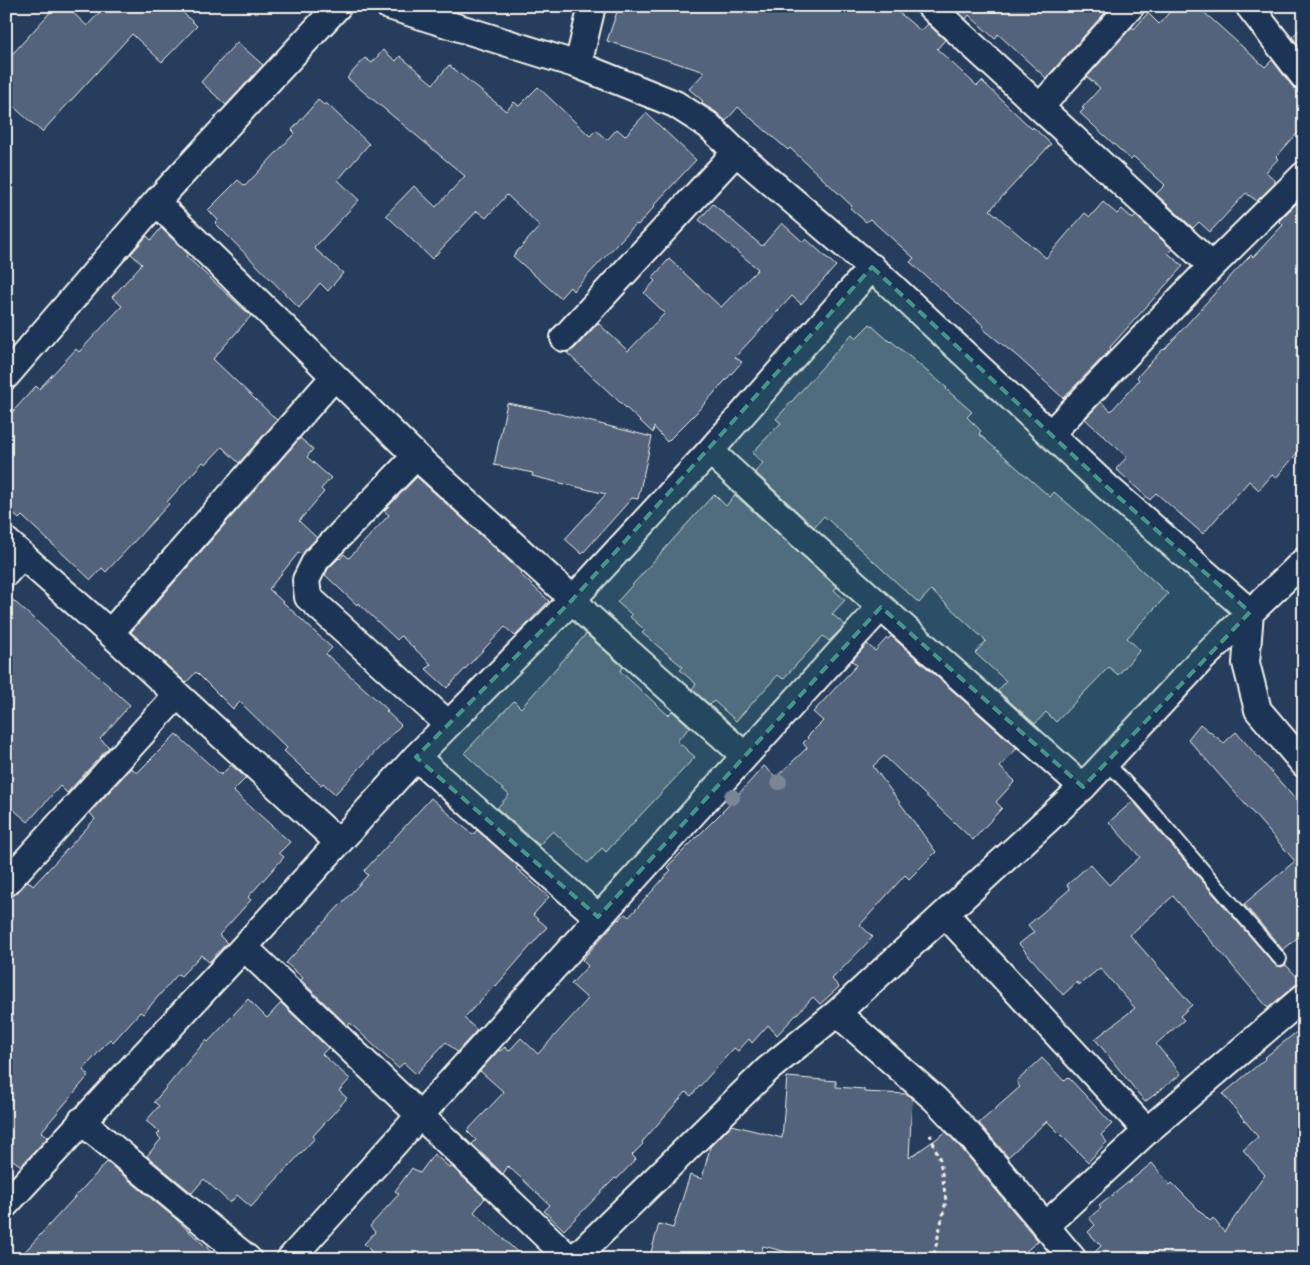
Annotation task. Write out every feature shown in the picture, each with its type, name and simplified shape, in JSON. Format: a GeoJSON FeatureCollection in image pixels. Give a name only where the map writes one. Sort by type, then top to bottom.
{"type":"FeatureCollection","features":[{"type":"Feature","properties":{"kind":"street"},"geometry":{"type":"LineString","coordinates":[[6,376],[156,202],[338,6]]}},
{"type":"Feature","properties":{"kind":"street"},"geometry":{"type":"LineString","coordinates":[[389,6],[578,65],[675,104],[708,125],[736,152],[872,267],[1113,493],[1250,612]]}},
{"type":"Feature","properties":{"kind":"street"},"geometry":{"type":"LineString","coordinates":[[578,65],[592,6]]}},
{"type":"Feature","properties":{"kind":"street"},"geometry":{"type":"LineString","coordinates":[[930,6],[1212,266]]}},
{"type":"Feature","properties":{"kind":"street"},"geometry":{"type":"LineString","coordinates":[[1040,106],[1131,6]]}},
{"type":"Feature","properties":{"kind":"street"},"geometry":{"type":"LineString","coordinates":[[1250,6],[1304,77]]}},
{"type":"Feature","properties":{"kind":"street"},"geometry":{"type":"LineString","coordinates":[[564,338],[736,152]]}},
{"type":"Feature","properties":{"kind":"street"},"geometry":{"type":"LineString","coordinates":[[1050,434],[1212,266],[1304,175]]}},
{"type":"Feature","properties":{"kind":"street"},"geometry":{"type":"LineString","coordinates":[[156,202],[416,456],[573,599],[595,622],[745,756]]}},
{"type":"Feature","properties":{"kind":"street"},"geometry":{"type":"LineString","coordinates":[[6,1204],[244,947],[416,757],[573,599],[710,451],[872,267]]}},
{"type":"Feature","properties":{"kind":"street"},"geometry":{"type":"LineString","coordinates":[[110,633],[334,377]]}},
{"type":"Feature","properties":{"kind":"street"},"geometry":{"type":"LineString","coordinates":[[710,451],[790,526],[1083,787]]}},
{"type":"Feature","properties":{"kind":"street"},"geometry":{"type":"LineString","coordinates":[[416,456],[316,560],[306,580],[308,597],[448,724]]}},
{"type":"Feature","properties":{"kind":"street"},"geometry":{"type":"LineString","coordinates":[[12,556],[110,633],[338,842]]}},
{"type":"Feature","properties":{"kind":"street"},"geometry":{"type":"LineString","coordinates":[[574,1259],[767,1070],[837,1013],[1083,787],[1199,662],[1304,560]]}},
{"type":"Feature","properties":{"kind":"street"},"geometry":{"type":"LineString","coordinates":[[290,1259],[598,917],[882,607]]}},
{"type":"Feature","properties":{"kind":"street"},"geometry":{"type":"LineString","coordinates":[[1250,612],[1246,663],[1258,710],[1304,764]]}},
{"type":"Feature","properties":{"kind":"street"},"geometry":{"type":"LineString","coordinates":[[9,872],[177,695]]}},
{"type":"Feature","properties":{"kind":"street"},"geometry":{"type":"LineString","coordinates":[[416,757],[598,917]]}},
{"type":"Feature","properties":{"kind":"street"},"geometry":{"type":"LineString","coordinates":[[945,914],[1147,1131]]}},
{"type":"Feature","properties":{"kind":"street"},"geometry":{"type":"LineString","coordinates":[[244,947],[570,1259]]}},
{"type":"Feature","properties":{"kind":"street"},"geometry":{"type":"LineString","coordinates":[[1045,1226],[1147,1131],[1304,997]]}},
{"type":"Feature","properties":{"kind":"street"},"geometry":{"type":"LineString","coordinates":[[837,1013],[935,1099],[973,1139],[1073,1259]]}},
{"type":"Feature","properties":{"kind":"street"},"geometry":{"type":"LineString","coordinates":[[81,1121],[248,1259]]}},
{"type":"Feature","properties":{"kind":"lane"},"geometry":{"type":"LineString","coordinates":[[1106,762],[1142,799],[1280,959]]}},
{"type":"Feature","properties":{"kind":"path"},"geometry":{"type":"LineString","coordinates":[[933,1259],[946,1201],[940,1160],[930,1136],[935,1099]]}},
{"type":"Feature","properties":{"kind":"highlighted area"},"geometry":{"type":"Polygon","coordinates":[[[872,267],[1107,487],[1250,612],[1083,787],[881,607],[598,917],[416,757],[573,599],[872,267]]]}},
{"type":"Feature","properties":{"kind":"building"},"geometry":{"type":"Polygon","coordinates":[[[56,6],[66,6],[87,26],[105,6],[176,6],[197,26],[162,62],[132,34],[42,132],[6,100],[6,61],[56,6]]]}},
{"type":"Feature","properties":{"kind":"building"},"geometry":{"type":"Polygon","coordinates":[[[619,6],[891,6],[921,31],[928,24],[945,40],[937,49],[977,86],[982,81],[1032,129],[1033,127],[1051,144],[990,210],[1046,258],[1085,213],[1090,217],[1103,202],[1117,214],[1122,209],[1133,219],[1136,216],[1172,249],[1168,253],[1183,266],[1110,347],[1111,349],[1063,398],[910,262],[914,258],[870,219],[866,222],[850,208],[852,206],[790,148],[788,150],[738,107],[726,121],[701,103],[703,101],[689,89],[705,72],[607,41],[619,6]]]}},
{"type":"Feature","properties":{"kind":"building"},"geometry":{"type":"Polygon","coordinates":[[[952,6],[1110,7],[1046,78],[998,34],[995,39],[969,15],[966,19],[952,6]]]}},
{"type":"Feature","properties":{"kind":"building"},"geometry":{"type":"Polygon","coordinates":[[[1175,6],[1197,6],[1265,67],[1272,60],[1292,86],[1298,91],[1304,92],[1304,126],[1276,157],[1278,159],[1266,172],[1275,180],[1275,183],[1257,201],[1246,193],[1210,232],[1199,222],[1193,228],[1156,194],[1165,185],[1134,157],[1131,160],[1080,113],[1084,109],[1082,108],[1100,88],[1087,77],[1132,27],[1134,29],[1148,13],[1159,24],[1175,6]]]}},
{"type":"Feature","properties":{"kind":"building"},"geometry":{"type":"Polygon","coordinates":[[[1304,25],[1304,52],[1292,37],[1304,25]]]}},
{"type":"Feature","properties":{"kind":"building"},"geometry":{"type":"Polygon","coordinates":[[[237,42],[263,65],[226,105],[201,82],[237,42]]]}},
{"type":"Feature","properties":{"kind":"building"},"geometry":{"type":"Polygon","coordinates":[[[383,50],[396,61],[400,56],[433,84],[449,65],[506,111],[514,102],[519,106],[538,87],[590,136],[596,130],[607,140],[617,129],[625,136],[646,113],[696,160],[638,225],[636,224],[573,291],[570,287],[560,298],[513,256],[540,226],[507,195],[486,218],[477,211],[432,259],[386,215],[414,186],[436,207],[465,176],[347,78],[365,58],[372,63],[383,50]]]}},
{"type":"Feature","properties":{"kind":"building"},"geometry":{"type":"Polygon","coordinates":[[[318,100],[324,105],[326,103],[369,144],[338,180],[359,200],[314,248],[343,273],[328,291],[320,283],[299,308],[215,223],[218,220],[208,210],[238,180],[245,186],[295,133],[292,130],[318,100]]]}},
{"type":"Feature","properties":{"kind":"building"},"geometry":{"type":"Polygon","coordinates":[[[1297,203],[1301,207],[1304,204],[1304,347],[1296,356],[1304,363],[1304,445],[1276,478],[1272,475],[1259,490],[1249,481],[1203,534],[1156,493],[1150,500],[1116,469],[1127,457],[1085,419],[1101,402],[1111,411],[1139,380],[1137,377],[1164,350],[1222,285],[1251,255],[1253,257],[1283,225],[1279,221],[1297,203]]]}},
{"type":"Feature","properties":{"kind":"building"},"geometry":{"type":"Polygon","coordinates":[[[713,204],[762,246],[782,223],[803,242],[806,239],[836,266],[801,304],[792,296],[735,357],[742,362],[667,442],[654,427],[653,433],[567,353],[575,348],[598,323],[628,351],[665,313],[644,293],[655,281],[652,278],[669,259],[721,307],[758,269],[699,220],[713,204]]]}},
{"type":"Feature","properties":{"kind":"building"},"geometry":{"type":"Polygon","coordinates":[[[161,228],[188,254],[186,256],[251,316],[213,359],[277,420],[239,463],[222,447],[206,464],[203,462],[167,502],[169,504],[106,572],[102,568],[91,580],[22,516],[19,519],[6,507],[6,419],[36,386],[39,389],[76,349],[79,352],[122,306],[112,297],[142,264],[131,254],[147,236],[151,240],[161,228]]]}},
{"type":"Feature","properties":{"kind":"building"},"geometry":{"type":"Polygon","coordinates":[[[870,324],[947,388],[972,412],[967,417],[981,431],[979,434],[1050,497],[1054,492],[1080,514],[1168,594],[1127,638],[1140,650],[1118,675],[1109,667],[1056,722],[1046,712],[1035,724],[998,691],[1006,681],[975,653],[986,641],[931,590],[919,603],[824,516],[814,527],[755,472],[763,463],[752,453],[781,423],[776,419],[852,334],[856,338],[870,324]]]}},
{"type":"Feature","properties":{"kind":"building"},"geometry":{"type":"Polygon","coordinates":[[[507,403],[548,411],[652,437],[638,499],[632,498],[582,554],[565,539],[606,494],[532,476],[533,473],[494,465],[507,403]]]}},
{"type":"Feature","properties":{"kind":"building"},"geometry":{"type":"Polygon","coordinates":[[[300,438],[313,449],[307,457],[331,478],[321,489],[324,492],[299,521],[317,538],[302,555],[299,552],[269,589],[332,648],[326,654],[388,710],[386,711],[401,725],[335,794],[323,783],[321,785],[284,751],[287,748],[240,702],[233,709],[196,672],[186,683],[131,632],[300,438]]]}},
{"type":"Feature","properties":{"kind":"building"},"geometry":{"type":"Polygon","coordinates":[[[417,477],[522,573],[520,574],[549,601],[515,636],[505,627],[447,688],[426,669],[431,664],[401,636],[397,640],[325,575],[328,569],[344,554],[349,558],[389,515],[384,511],[417,477]]]}},
{"type":"Feature","properties":{"kind":"building"},"geometry":{"type":"Polygon","coordinates":[[[714,494],[726,506],[735,495],[837,587],[834,590],[845,600],[832,614],[845,625],[829,641],[823,636],[783,679],[778,675],[736,721],[714,701],[710,705],[692,689],[696,684],[680,670],[683,667],[642,633],[645,630],[617,602],[714,494]]]}},
{"type":"Feature","properties":{"kind":"building"},"geometry":{"type":"Polygon","coordinates":[[[6,594],[130,705],[100,739],[109,747],[67,793],[60,786],[28,822],[6,803],[6,594]]]}},
{"type":"Feature","properties":{"kind":"building"},"geometry":{"type":"Polygon","coordinates":[[[586,634],[623,667],[620,671],[668,715],[672,711],[690,727],[677,741],[695,757],[606,852],[602,848],[588,863],[553,831],[539,845],[497,808],[509,795],[464,753],[514,701],[521,708],[586,634]]]}},
{"type":"Feature","properties":{"kind":"building"},"geometry":{"type":"Polygon","coordinates":[[[891,636],[1017,748],[1000,767],[1015,781],[996,802],[1002,808],[973,840],[884,756],[873,766],[936,852],[909,879],[905,875],[860,925],[873,937],[832,979],[839,987],[820,1004],[813,997],[777,1035],[768,1025],[752,1043],[749,1039],[738,1051],[734,1048],[691,1096],[686,1092],[632,1155],[636,1159],[564,1230],[544,1211],[550,1205],[508,1166],[503,1174],[472,1144],[476,1140],[467,1131],[504,1092],[480,1071],[499,1050],[505,1047],[509,1051],[521,1038],[538,1054],[588,999],[571,984],[588,966],[582,960],[618,919],[625,914],[629,917],[671,870],[667,867],[726,808],[764,766],[776,777],[807,748],[803,743],[823,721],[813,712],[857,665],[852,661],[867,644],[875,651],[891,636]]]}},
{"type":"Feature","properties":{"kind":"building"},"geometry":{"type":"Polygon","coordinates":[[[1200,724],[1224,743],[1236,732],[1304,809],[1304,932],[1283,950],[1244,904],[1295,861],[1188,739],[1200,724]]]}},
{"type":"Feature","properties":{"kind":"building"},"geometry":{"type":"Polygon","coordinates":[[[176,734],[221,775],[231,765],[246,778],[233,791],[290,842],[279,853],[284,857],[248,897],[251,900],[219,935],[227,943],[209,962],[201,955],[181,976],[178,974],[143,1014],[140,1012],[113,1042],[110,1039],[83,1070],[89,1075],[41,1132],[48,1137],[21,1166],[6,1155],[6,898],[17,893],[28,881],[33,886],[95,819],[90,813],[131,768],[137,773],[176,734]]]}},
{"type":"Feature","properties":{"kind":"building"},"geometry":{"type":"Polygon","coordinates":[[[431,798],[473,835],[477,830],[518,866],[516,868],[549,897],[533,915],[547,927],[496,986],[464,1018],[477,1030],[457,1052],[446,1042],[416,1074],[404,1063],[398,1068],[350,1023],[348,1026],[301,980],[303,978],[286,963],[368,875],[364,871],[431,798]]]}},
{"type":"Feature","properties":{"kind":"building"},"geometry":{"type":"Polygon","coordinates":[[[1133,801],[1274,964],[1281,967],[1286,965],[1302,982],[1294,986],[1268,1008],[1173,896],[1130,935],[1192,1005],[1180,1016],[1184,1020],[1156,1044],[1181,1074],[1145,1102],[1095,1039],[1135,1008],[1100,968],[1079,985],[1077,982],[1063,995],[1019,944],[1034,932],[1028,925],[1070,889],[1067,885],[1090,864],[1109,885],[1140,857],[1109,822],[1133,801]]]}},
{"type":"Feature","properties":{"kind":"building"},"geometry":{"type":"Polygon","coordinates":[[[248,999],[267,1018],[281,1003],[328,1048],[322,1054],[350,1079],[339,1091],[347,1098],[313,1136],[315,1138],[251,1207],[237,1195],[230,1203],[204,1179],[192,1193],[147,1156],[161,1139],[157,1135],[160,1132],[146,1121],[159,1106],[154,1102],[206,1040],[208,1042],[248,999]]]}},
{"type":"Feature","properties":{"kind":"building"},"geometry":{"type":"Polygon","coordinates":[[[1304,1026],[1304,1259],[1088,1259],[1101,1246],[1088,1232],[1095,1225],[1089,1218],[1101,1208],[1099,1206],[1152,1163],[1170,1185],[1172,1183],[1210,1221],[1213,1218],[1224,1232],[1265,1175],[1243,1150],[1258,1137],[1223,1094],[1304,1026]]]}},
{"type":"Feature","properties":{"kind":"building"},"geometry":{"type":"Polygon","coordinates":[[[1042,1058],[1064,1081],[1068,1077],[1112,1124],[1101,1135],[1107,1142],[1088,1162],[1047,1121],[1008,1157],[979,1123],[1020,1087],[1016,1082],[1042,1058]]]}},
{"type":"Feature","properties":{"kind":"building"},"geometry":{"type":"Polygon","coordinates":[[[787,1077],[836,1081],[836,1087],[864,1089],[864,1092],[907,1094],[912,1099],[909,1158],[946,1132],[1038,1241],[1017,1259],[815,1259],[763,1246],[760,1259],[649,1259],[659,1224],[673,1228],[690,1175],[702,1179],[710,1147],[732,1125],[782,1138],[787,1077]]]}},
{"type":"Feature","properties":{"kind":"building"},"geometry":{"type":"Polygon","coordinates":[[[434,1154],[450,1168],[452,1167],[485,1198],[474,1212],[525,1259],[379,1259],[364,1244],[375,1232],[370,1226],[399,1194],[395,1191],[412,1168],[420,1173],[434,1154]]]}},
{"type":"Feature","properties":{"kind":"building"},"geometry":{"type":"Polygon","coordinates":[[[107,1162],[176,1219],[219,1259],[18,1259],[107,1162]]]}}]}
